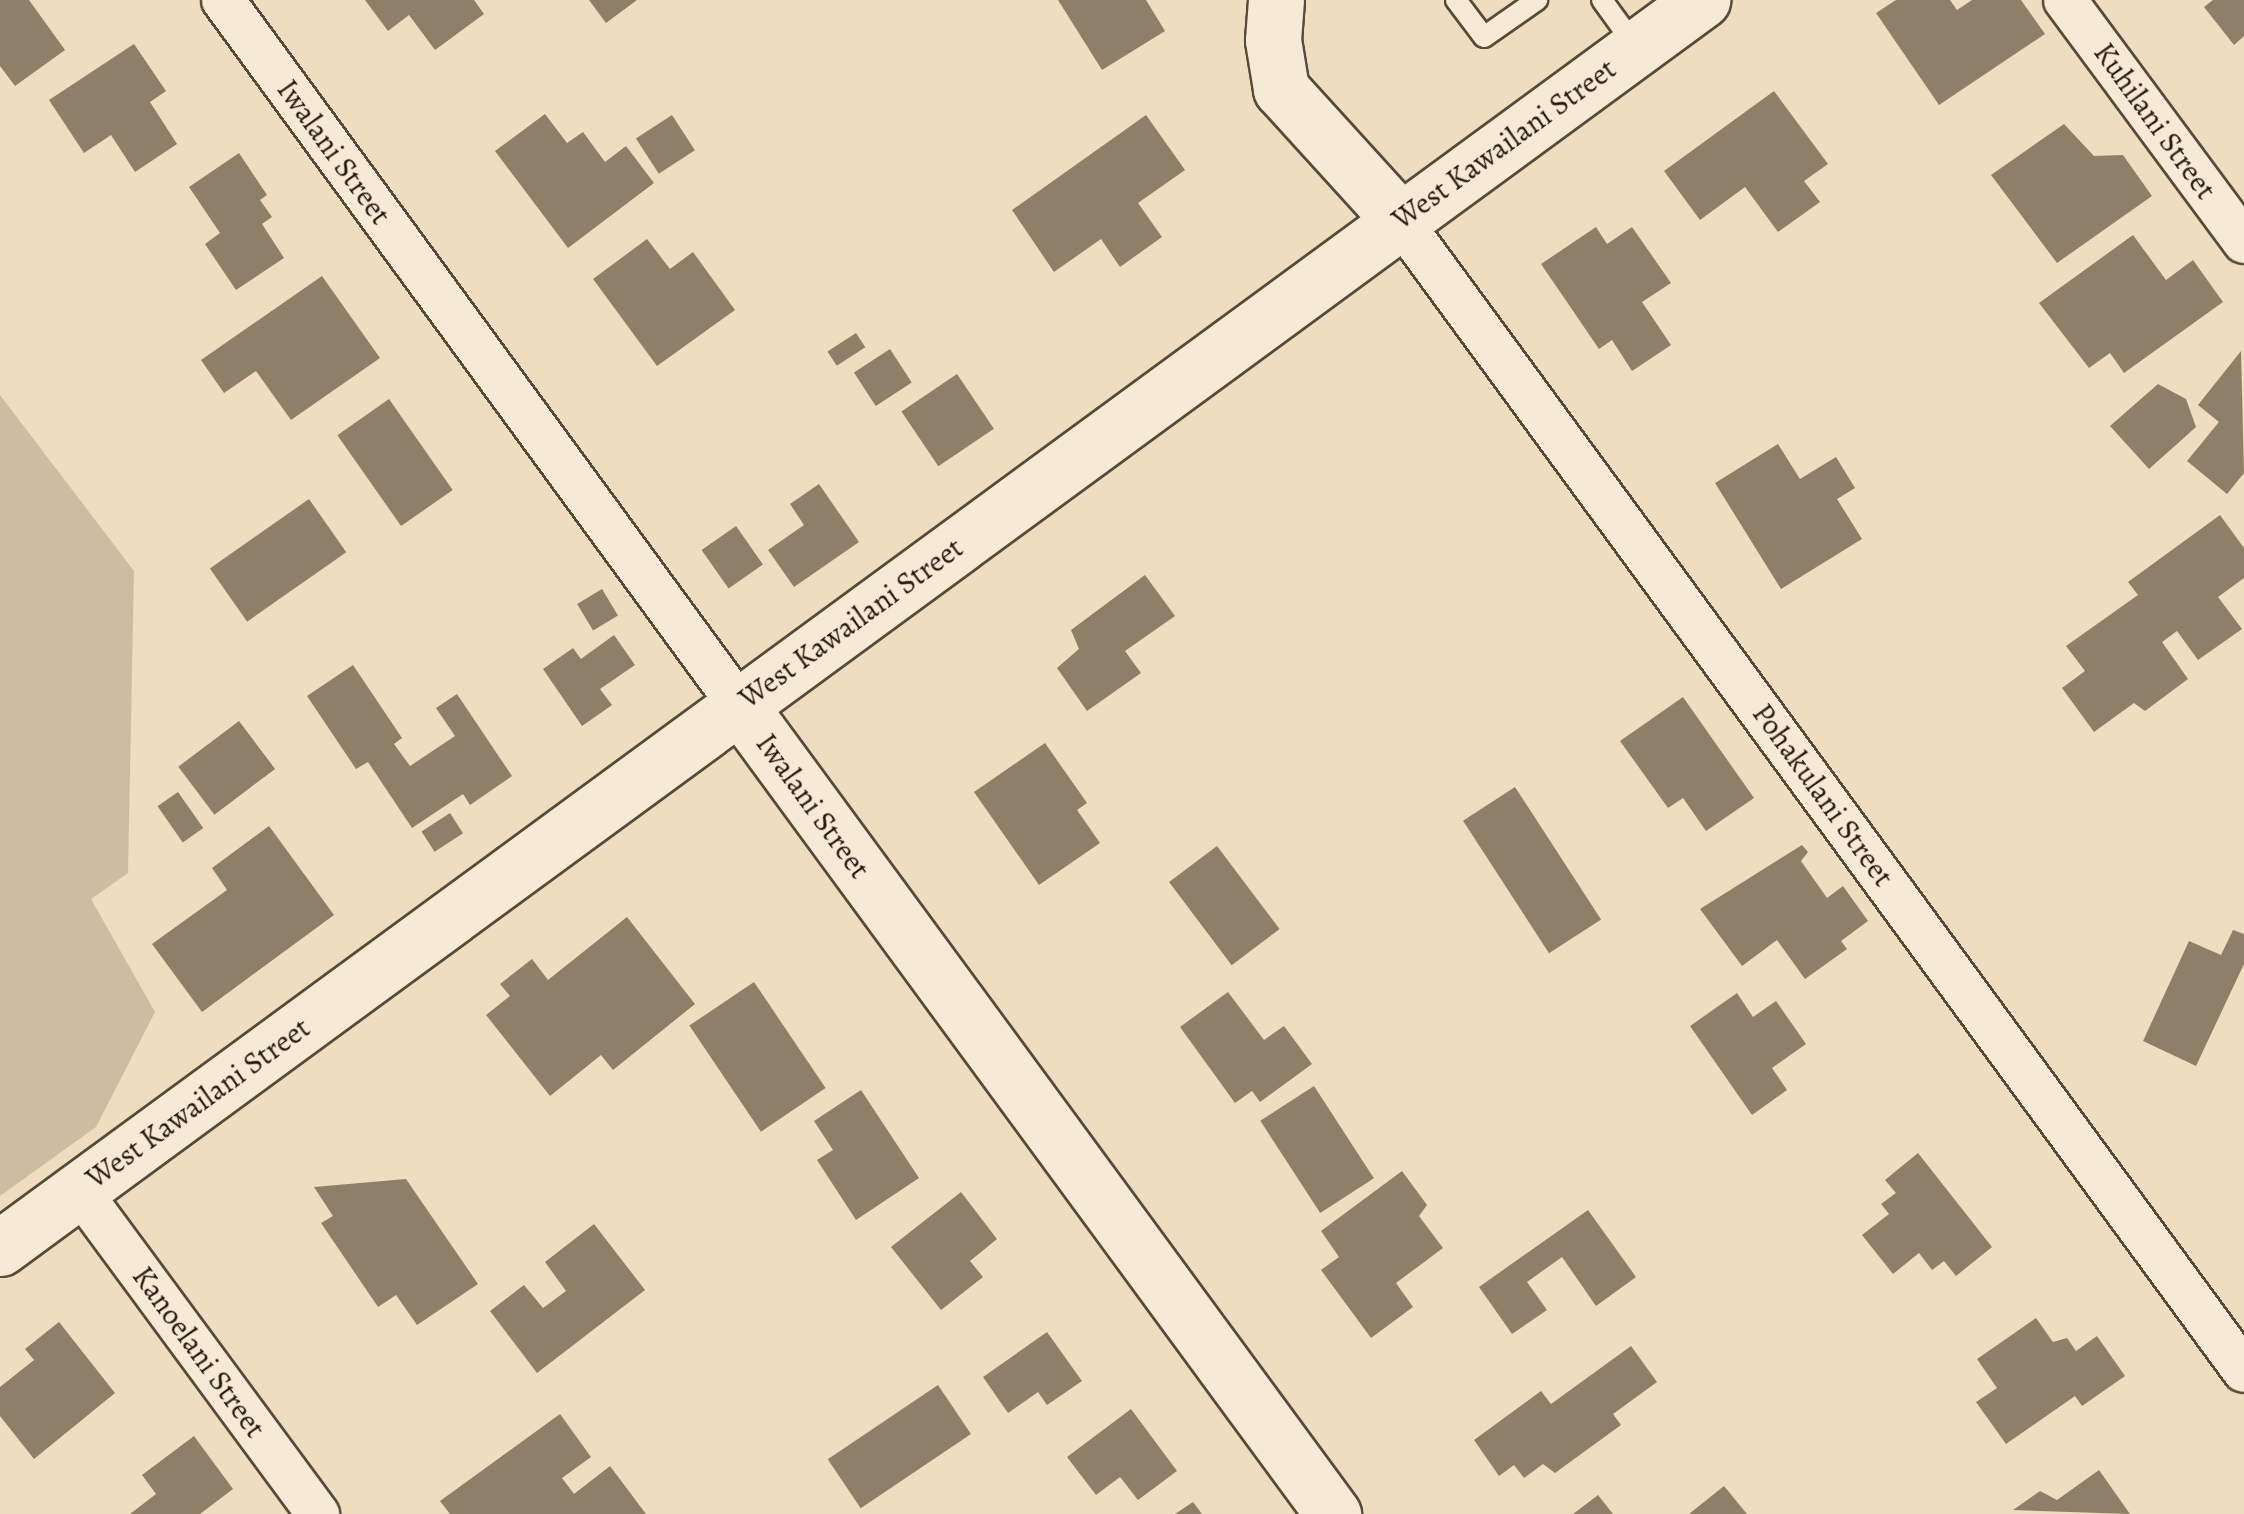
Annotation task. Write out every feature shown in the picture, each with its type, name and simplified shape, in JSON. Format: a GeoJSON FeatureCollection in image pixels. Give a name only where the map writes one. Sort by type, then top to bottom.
{"type":"FeatureCollection","features":[{"type":"Feature","properties":{"kind":"street","name":"Iwalani Street"},"geometry":{"type":"LineString","coordinates":[[223,0],[1332,1514]]}},
{"type":"Feature","properties":{"kind":"street"},"geometry":{"type":"LineString","coordinates":[[1276,0],[1272,40],[1282,89],[1400,220]]}},
{"type":"Feature","properties":{"kind":"street","name":"West Kawailani Street"},"geometry":{"type":"LineString","coordinates":[[0,1248],[1702,0]]}},
{"type":"Feature","properties":{"kind":"street","name":"Kuhilani Street"},"geometry":{"type":"LineString","coordinates":[[2065,0],[2244,242]]}},
{"type":"Feature","properties":{"kind":"street","name":"Pohakulani Street"},"geometry":{"type":"LineString","coordinates":[[1400,220],[2244,1371]]}},
{"type":"Feature","properties":{"kind":"street","name":"Kanoelani Street"},"geometry":{"type":"LineString","coordinates":[[79,1190],[318,1514]]}},
{"type":"Feature","properties":{"kind":"lane"},"geometry":{"type":"LineString","coordinates":[[1456,0],[1484,37],[1537,0]]}},
{"type":"Feature","properties":{"kind":"lane"},"geometry":{"type":"LineString","coordinates":[[1602,0],[1636,48]]}},
{"type":"Feature","properties":{"kind":"shaded area"},"geometry":{"type":"Polygon","coordinates":[[[0,395],[134,571],[128,873],[91,899],[155,1012],[96,1127],[0,1196],[0,395]]]}},
{"type":"Feature","properties":{"kind":"building"},"geometry":{"type":"Polygon","coordinates":[[[0,0],[29,0],[65,50],[15,86],[0,66],[0,0]]]}},
{"type":"Feature","properties":{"kind":"building"},"geometry":{"type":"Polygon","coordinates":[[[365,0],[474,0],[484,14],[435,50],[409,15],[388,31],[365,0]]]}},
{"type":"Feature","properties":{"kind":"building"},"geometry":{"type":"Polygon","coordinates":[[[589,0],[637,0],[606,23],[589,0]]]}},
{"type":"Feature","properties":{"kind":"building"},"geometry":{"type":"Polygon","coordinates":[[[1058,0],[1146,0],[1165,31],[1102,70],[1058,0]]]}},
{"type":"Feature","properties":{"kind":"building"},"geometry":{"type":"Polygon","coordinates":[[[1896,0],[1950,0],[1957,10],[1972,0],[2021,0],[2045,34],[1939,105],[1876,13],[1896,0]]]}},
{"type":"Feature","properties":{"kind":"building"},"geometry":{"type":"Polygon","coordinates":[[[2213,0],[2244,0],[2244,36],[2234,45],[2204,7],[2213,0]]]}},
{"type":"Feature","properties":{"kind":"building"},"geometry":{"type":"Polygon","coordinates":[[[134,44],[166,91],[150,102],[177,144],[135,172],[111,135],[84,153],[49,100],[134,44]]]}},
{"type":"Feature","properties":{"kind":"building"},"geometry":{"type":"Polygon","coordinates":[[[1774,91],[1828,164],[1804,181],[1820,202],[1778,232],[1745,187],[1700,220],[1664,171],[1774,91]]]}},
{"type":"Feature","properties":{"kind":"building"},"geometry":{"type":"Polygon","coordinates":[[[545,114],[567,143],[583,132],[605,162],[626,146],[654,183],[568,248],[495,151],[545,114]]]}},
{"type":"Feature","properties":{"kind":"building"},"geometry":{"type":"Polygon","coordinates":[[[672,115],[695,150],[659,174],[636,138],[672,115]]]}},
{"type":"Feature","properties":{"kind":"building"},"geometry":{"type":"Polygon","coordinates":[[[1146,115],[1185,170],[1138,203],[1162,237],[1120,267],[1101,239],[1054,272],[1012,210],[1146,115]]]}},
{"type":"Feature","properties":{"kind":"building"},"geometry":{"type":"Polygon","coordinates":[[[2064,124],[2094,156],[2123,155],[2152,196],[2057,263],[1991,175],[2064,124]]]}},
{"type":"Feature","properties":{"kind":"building"},"geometry":{"type":"Polygon","coordinates":[[[239,153],[267,195],[260,200],[272,217],[262,224],[284,258],[236,290],[205,244],[220,233],[189,187],[239,153]]]}},
{"type":"Feature","properties":{"kind":"building"},"geometry":{"type":"Polygon","coordinates":[[[1596,227],[1607,244],[1632,227],[1671,283],[1642,302],[1671,345],[1632,371],[1612,340],[1599,349],[1541,264],[1596,227]]]}},
{"type":"Feature","properties":{"kind":"building"},"geometry":{"type":"Polygon","coordinates":[[[2133,235],[2166,280],[2193,260],[2223,302],[2124,373],[2110,353],[2089,368],[2039,303],[2133,235]]]}},
{"type":"Feature","properties":{"kind":"building"},"geometry":{"type":"Polygon","coordinates":[[[647,239],[670,269],[693,252],[735,310],[657,366],[593,279],[647,239]]]}},
{"type":"Feature","properties":{"kind":"building"},"geometry":{"type":"Polygon","coordinates":[[[322,276],[380,358],[291,420],[256,371],[224,393],[201,360],[322,276]]]}},
{"type":"Feature","properties":{"kind":"building"},"geometry":{"type":"Polygon","coordinates":[[[856,333],[865,347],[837,366],[827,352],[856,333]]]}},
{"type":"Feature","properties":{"kind":"building"},"geometry":{"type":"Polygon","coordinates":[[[890,349],[912,383],[876,406],[854,372],[890,349]]]}},
{"type":"Feature","properties":{"kind":"building"},"geometry":{"type":"Polygon","coordinates":[[[2241,351],[2244,473],[2227,494],[2187,461],[2219,422],[2198,405],[2241,351]]]}},
{"type":"Feature","properties":{"kind":"building"},"geometry":{"type":"Polygon","coordinates":[[[957,374],[994,429],[938,466],[901,411],[957,374]]]}},
{"type":"Feature","properties":{"kind":"building"},"geometry":{"type":"Polygon","coordinates":[[[2158,384],[2186,399],[2196,427],[2149,469],[2110,426],[2158,384]]]}},
{"type":"Feature","properties":{"kind":"building"},"geometry":{"type":"Polygon","coordinates":[[[389,399],[453,490],[401,526],[337,435],[389,399]]]}},
{"type":"Feature","properties":{"kind":"building"},"geometry":{"type":"Polygon","coordinates":[[[1778,444],[1800,479],[1836,457],[1855,488],[1837,499],[1862,539],[1781,589],[1715,483],[1778,444]]]}},
{"type":"Feature","properties":{"kind":"building"},"geometry":{"type":"Polygon","coordinates":[[[819,484],[859,542],[794,587],[768,550],[804,525],[790,504],[819,484]]]}},
{"type":"Feature","properties":{"kind":"building"},"geometry":{"type":"Polygon","coordinates":[[[309,499],[346,552],[247,622],[210,568],[309,499]]]}},
{"type":"Feature","properties":{"kind":"building"},"geometry":{"type":"Polygon","coordinates":[[[2220,515],[2244,548],[2244,578],[2218,597],[2242,629],[2198,660],[2177,631],[2162,642],[2188,679],[2145,711],[2134,703],[2094,732],[2062,688],[2085,671],[2066,646],[2138,595],[2128,582],[2220,515]]]}},
{"type":"Feature","properties":{"kind":"building"},"geometry":{"type":"Polygon","coordinates":[[[736,526],[763,565],[729,589],[702,550],[736,526]]]}},
{"type":"Feature","properties":{"kind":"building"},"geometry":{"type":"Polygon","coordinates":[[[1145,575],[1175,616],[1125,651],[1141,673],[1087,711],[1057,668],[1079,649],[1071,630],[1145,575]]]}},
{"type":"Feature","properties":{"kind":"building"},"geometry":{"type":"Polygon","coordinates":[[[602,589],[618,616],[593,631],[577,604],[602,589]]]}},
{"type":"Feature","properties":{"kind":"building"},"geometry":{"type":"Polygon","coordinates":[[[614,635],[635,665],[600,689],[612,705],[582,726],[543,669],[573,648],[581,659],[614,635]]]}},
{"type":"Feature","properties":{"kind":"building"},"geometry":{"type":"Polygon","coordinates":[[[353,665],[402,738],[394,744],[410,766],[455,736],[436,708],[457,694],[512,776],[470,805],[463,794],[412,828],[368,762],[356,769],[307,696],[353,665]]]}},
{"type":"Feature","properties":{"kind":"building"},"geometry":{"type":"Polygon","coordinates":[[[1683,697],[1754,798],[1706,831],[1683,798],[1668,808],[1620,741],[1683,697]]]}},
{"type":"Feature","properties":{"kind":"building"},"geometry":{"type":"Polygon","coordinates":[[[239,721],[275,769],[214,815],[178,767],[239,721]]]}},
{"type":"Feature","properties":{"kind":"building"},"geometry":{"type":"Polygon","coordinates":[[[1045,743],[1087,803],[1077,810],[1100,843],[1039,885],[974,792],[1045,743]]]}},
{"type":"Feature","properties":{"kind":"building"},"geometry":{"type":"Polygon","coordinates":[[[1515,787],[1601,920],[1549,953],[1463,821],[1515,787]]]}},
{"type":"Feature","properties":{"kind":"building"},"geometry":{"type":"Polygon","coordinates":[[[178,792],[203,828],[183,842],[158,806],[178,792]]]}},
{"type":"Feature","properties":{"kind":"building"},"geometry":{"type":"Polygon","coordinates":[[[450,813],[463,833],[435,852],[421,832],[450,813]]]}},
{"type":"Feature","properties":{"kind":"building"},"geometry":{"type":"Polygon","coordinates":[[[269,826],[334,915],[202,1012],[152,944],[227,890],[212,868],[269,826]]]}},
{"type":"Feature","properties":{"kind":"building"},"geometry":{"type":"Polygon","coordinates":[[[1802,845],[1808,852],[1801,861],[1827,898],[1843,886],[1868,921],[1841,941],[1847,949],[1805,979],[1777,940],[1742,966],[1700,909],[1802,845]]]}},
{"type":"Feature","properties":{"kind":"building"},"geometry":{"type":"Polygon","coordinates":[[[1217,846],[1280,929],[1232,965],[1169,882],[1217,846]]]}},
{"type":"Feature","properties":{"kind":"building"},"geometry":{"type":"Polygon","coordinates":[[[627,917],[695,1004],[613,1070],[601,1055],[550,1096],[486,1015],[510,996],[500,984],[532,959],[548,980],[627,917]]]}},
{"type":"Feature","properties":{"kind":"building"},"geometry":{"type":"Polygon","coordinates":[[[2233,930],[2244,934],[2244,964],[2196,1066],[2143,1041],[2189,941],[2221,955],[2233,930]]]}},
{"type":"Feature","properties":{"kind":"building"},"geometry":{"type":"Polygon","coordinates":[[[754,982],[826,1088],[761,1132],[689,1026],[754,982]]]}},
{"type":"Feature","properties":{"kind":"building"},"geometry":{"type":"Polygon","coordinates":[[[1228,992],[1264,1040],[1284,1026],[1312,1064],[1260,1102],[1252,1091],[1235,1103],[1180,1027],[1228,992]]]}},
{"type":"Feature","properties":{"kind":"building"},"geometry":{"type":"Polygon","coordinates":[[[1737,993],[1753,1017],[1776,1001],[1806,1044],[1772,1068],[1787,1090],[1752,1115],[1690,1026],[1737,993]]]}},
{"type":"Feature","properties":{"kind":"building"},"geometry":{"type":"Polygon","coordinates":[[[1314,1086],[1374,1178],[1320,1213],[1260,1121],[1314,1086]]]}},
{"type":"Feature","properties":{"kind":"building"},"geometry":{"type":"Polygon","coordinates":[[[861,1090],[919,1178],[856,1220],[817,1160],[833,1150],[814,1121],[861,1090]]]}},
{"type":"Feature","properties":{"kind":"building"},"geometry":{"type":"Polygon","coordinates":[[[1918,1153],[1992,1247],[1956,1276],[1944,1261],[1932,1270],[1919,1253],[1893,1274],[1862,1235],[1889,1214],[1881,1204],[1896,1193],[1885,1180],[1918,1153]]]}},
{"type":"Feature","properties":{"kind":"building"},"geometry":{"type":"Polygon","coordinates":[[[1402,1171],[1427,1205],[1419,1216],[1443,1248],[1396,1283],[1413,1307],[1371,1338],[1321,1270],[1339,1257],[1321,1231],[1402,1171]]]}},
{"type":"Feature","properties":{"kind":"building"},"geometry":{"type":"Polygon","coordinates":[[[406,1179],[478,1284],[417,1325],[396,1295],[378,1307],[321,1223],[333,1216],[314,1187],[406,1179]]]}},
{"type":"Feature","properties":{"kind":"building"},"geometry":{"type":"Polygon","coordinates":[[[961,1192],[997,1239],[970,1261],[983,1277],[941,1310],[891,1247],[961,1192]]]}},
{"type":"Feature","properties":{"kind":"building"},"geometry":{"type":"Polygon","coordinates":[[[1588,1210],[1636,1277],[1596,1306],[1562,1257],[1527,1282],[1547,1310],[1512,1334],[1479,1287],[1588,1210]]]}},
{"type":"Feature","properties":{"kind":"building"},"geometry":{"type":"Polygon","coordinates":[[[594,1224],[645,1290],[537,1373],[490,1311],[524,1285],[543,1308],[566,1291],[545,1262],[594,1224]]]}},
{"type":"Feature","properties":{"kind":"building"},"geometry":{"type":"Polygon","coordinates":[[[2036,1318],[2053,1342],[2067,1338],[2076,1351],[2097,1336],[2125,1376],[2082,1406],[2075,1396],[2006,1444],[1976,1402],[1997,1388],[1977,1359],[2036,1318]]]}},
{"type":"Feature","properties":{"kind":"building"},"geometry":{"type":"Polygon","coordinates":[[[59,1322],[115,1393],[34,1459],[0,1416],[0,1387],[34,1360],[25,1349],[59,1322]]]}},
{"type":"Feature","properties":{"kind":"building"},"geometry":{"type":"Polygon","coordinates":[[[1047,1332],[1082,1381],[1047,1405],[1038,1392],[1008,1413],[983,1377],[1047,1332]]]}},
{"type":"Feature","properties":{"kind":"building"},"geometry":{"type":"Polygon","coordinates":[[[1631,1346],[1657,1382],[1613,1414],[1621,1425],[1555,1473],[1543,1464],[1524,1478],[1514,1465],[1499,1476],[1474,1440],[1541,1391],[1551,1404],[1631,1346]]]}},
{"type":"Feature","properties":{"kind":"building"},"geometry":{"type":"Polygon","coordinates":[[[938,1385],[971,1434],[861,1508],[828,1459],[938,1385]]]}},
{"type":"Feature","properties":{"kind":"building"},"geometry":{"type":"Polygon","coordinates":[[[1131,1409],[1177,1471],[1138,1500],[1120,1477],[1096,1495],[1067,1457],[1131,1409]]]}},
{"type":"Feature","properties":{"kind":"building"},"geometry":{"type":"Polygon","coordinates":[[[560,1414],[591,1457],[562,1478],[574,1494],[610,1466],[646,1514],[450,1514],[440,1501],[560,1414]]]}},
{"type":"Feature","properties":{"kind":"building"},"geometry":{"type":"Polygon","coordinates":[[[194,1436],[233,1489],[200,1514],[130,1514],[156,1494],[142,1475],[194,1436]]]}},
{"type":"Feature","properties":{"kind":"building"},"geometry":{"type":"Polygon","coordinates":[[[2099,1470],[2130,1514],[2013,1510],[2040,1491],[2057,1500],[2099,1470]]]}},
{"type":"Feature","properties":{"kind":"building"},"geometry":{"type":"Polygon","coordinates":[[[1724,1486],[1747,1514],[1689,1514],[1724,1486]]]}},
{"type":"Feature","properties":{"kind":"building"},"geometry":{"type":"Polygon","coordinates":[[[1598,1495],[1613,1514],[1573,1514],[1598,1495]]]}},
{"type":"Feature","properties":{"kind":"building"},"geometry":{"type":"Polygon","coordinates":[[[1193,1502],[1202,1514],[1175,1514],[1193,1502]]]}}]}
